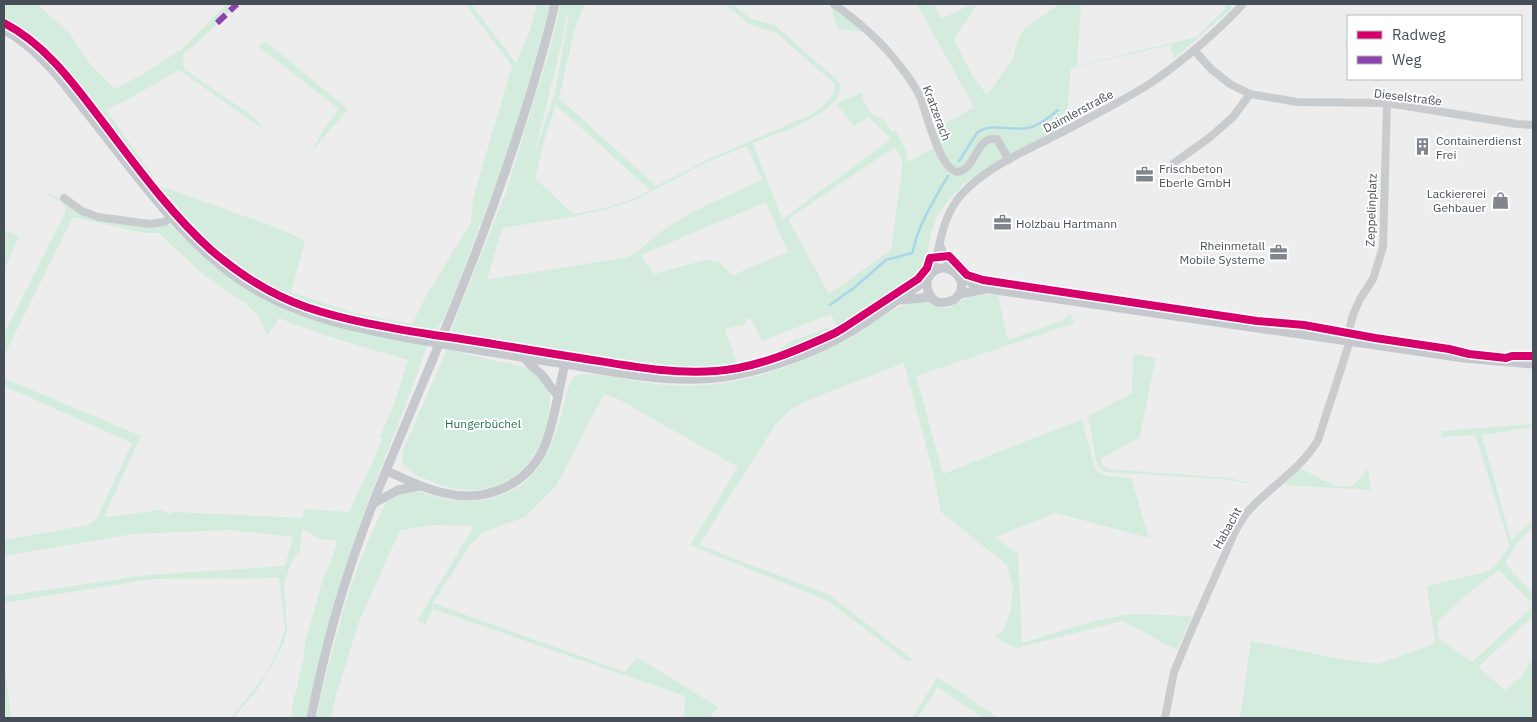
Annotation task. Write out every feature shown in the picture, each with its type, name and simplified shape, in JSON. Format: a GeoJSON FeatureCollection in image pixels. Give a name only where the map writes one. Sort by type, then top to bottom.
{"type":"FeatureCollection","features":[{"type":"Feature","properties":{"kind":"main road"},"geometry":{"type":"LineString","coordinates":[[311,718],[325,653],[349,570],[386,471],[470,269],[516,141],[540,63],[555,4]]}},
{"type":"Feature","properties":{"kind":"main road"},"geometry":{"type":"LineString","coordinates":[[4,30],[27,45],[56,74],[172,218],[208,255],[228,272],[264,295],[291,307],[325,320],[359,328],[525,358],[651,378],[705,379],[736,375],[775,365],[828,344],[855,330],[898,301],[941,268],[951,270],[958,277],[989,289],[1464,358],[1533,364]]}},
{"type":"Feature","properties":{"kind":"main road"},"geometry":{"type":"LineString","coordinates":[[930,276],[927,290],[937,302],[945,303],[953,300],[959,294],[961,286],[958,277]]}},
{"type":"Feature","properties":{"kind":"main road"},"geometry":{"type":"LineString","coordinates":[[959,294],[989,289]]}},
{"type":"Feature","properties":{"kind":"main road"},"geometry":{"type":"LineString","coordinates":[[898,301],[931,297]]}},
{"type":"Feature","properties":{"kind":"main road"},"geometry":{"type":"LineString","coordinates":[[525,358],[530,366],[543,376],[551,389],[558,394]]}},
{"type":"Feature","properties":{"kind":"main road"},"geometry":{"type":"LineString","coordinates":[[386,471],[442,493],[454,495],[472,496],[491,493],[516,482],[540,456],[549,433],[565,364]]}},
{"type":"Feature","properties":{"kind":"main road"},"geometry":{"type":"LineString","coordinates":[[374,503],[398,490],[421,485]]}},
{"type":"Feature","properties":{"kind":"street","name":"Kratzerach"},"geometry":{"type":"LineString","coordinates":[[834,4],[872,34],[908,76],[920,97],[938,147],[945,162],[951,169],[957,172],[966,168],[984,142],[992,138],[996,138],[1009,160]]}},
{"type":"Feature","properties":{"kind":"street","name":"Daimlerstraße"},"geometry":{"type":"LineString","coordinates":[[930,276],[944,225],[953,205],[981,177],[1129,96],[1168,71],[1194,50],[1243,4]]}},
{"type":"Feature","properties":{"kind":"street","name":"Dieselstraße"},"geometry":{"type":"LineString","coordinates":[[1194,50],[1211,69],[1230,84],[1250,94],[1297,102],[1386,103],[1533,125]]}},
{"type":"Feature","properties":{"kind":"street"},"geometry":{"type":"LineString","coordinates":[[1174,163],[1209,138],[1233,117],[1250,94]]}},
{"type":"Feature","properties":{"kind":"street","name":"Zeppelinplatz"},"geometry":{"type":"LineString","coordinates":[[1348,341],[1353,315],[1360,299],[1373,279],[1383,247],[1386,103]]}},
{"type":"Feature","properties":{"kind":"street"},"geometry":{"type":"LineString","coordinates":[[64,198],[82,211],[98,217],[150,224],[164,222],[172,218]]}},
{"type":"Feature","properties":{"kind":"street"},"geometry":{"type":"LineString","coordinates":[[940,245],[951,270]]}},
{"type":"Feature","properties":{"kind":"street","name":"Habacht"},"geometry":{"type":"LineString","coordinates":[[1165,718],[1174,672],[1233,536],[1240,522],[1252,507],[1313,450],[1318,440],[1348,341]]}},
{"type":"Feature","properties":{"kind":"green space"},"geometry":{"type":"Polygon","coordinates":[[[4,4],[37,4],[70,34],[90,64],[115,89],[145,73],[182,49],[226,5],[239,4],[183,54],[184,69],[254,117],[266,131],[179,70],[106,110],[160,186],[278,228],[305,241],[291,292],[354,313],[412,324],[425,298],[471,222],[473,198],[512,66],[465,4],[471,4],[516,63],[529,33],[537,4],[550,4],[510,146],[455,291],[442,322],[433,334],[335,315],[303,305],[271,290],[242,272],[215,251],[167,201],[59,64],[19,29],[4,21],[4,4]]]}},
{"type":"Feature","properties":{"kind":"green space"},"geometry":{"type":"Polygon","coordinates":[[[561,4],[585,4],[575,28],[559,98],[656,186],[707,160],[810,115],[830,98],[835,84],[775,32],[751,25],[724,4],[732,4],[751,19],[775,25],[838,81],[840,88],[837,98],[818,115],[753,143],[782,219],[891,139],[868,117],[854,126],[836,104],[839,102],[862,92],[867,108],[885,121],[891,132],[895,130],[905,147],[908,162],[939,145],[934,130],[974,107],[917,4],[934,4],[941,19],[972,4],[977,4],[954,40],[972,75],[987,95],[1013,59],[1018,38],[1025,28],[1059,4],[1081,4],[1077,66],[1196,37],[1225,9],[1225,4],[1232,4],[1231,9],[1174,59],[1170,45],[1071,68],[1067,113],[1069,125],[999,160],[964,183],[938,213],[930,236],[926,262],[922,272],[915,279],[838,329],[831,314],[762,341],[750,318],[745,320],[746,324],[725,329],[738,366],[718,370],[694,371],[655,367],[451,336],[452,328],[506,192],[551,46],[561,4]],[[569,13],[535,151],[555,93],[569,13]],[[556,105],[546,134],[535,178],[573,214],[622,203],[650,190],[556,105]],[[747,146],[707,162],[635,200],[607,209],[571,217],[502,228],[487,280],[628,257],[665,229],[688,215],[762,180],[747,146]],[[895,147],[788,219],[829,294],[891,250],[903,162],[895,147]],[[766,202],[641,255],[654,274],[705,260],[718,262],[733,275],[788,252],[766,202]]]}},
{"type":"Feature","properties":{"kind":"green space"},"geometry":{"type":"Polygon","coordinates":[[[830,4],[867,32],[838,29],[830,4]]]}},
{"type":"Feature","properties":{"kind":"green space"},"geometry":{"type":"Polygon","coordinates":[[[265,41],[348,109],[311,152],[324,129],[339,109],[258,46],[265,41]]]}},
{"type":"Feature","properties":{"kind":"green space"},"geometry":{"type":"Polygon","coordinates":[[[45,192],[57,197],[76,211],[157,226],[170,225],[214,266],[243,287],[293,313],[333,326],[427,346],[349,556],[331,616],[306,718],[291,718],[293,701],[304,656],[305,643],[322,582],[337,542],[320,539],[302,529],[300,550],[291,563],[284,583],[287,630],[284,643],[255,693],[233,718],[231,718],[266,674],[285,630],[279,578],[151,579],[4,603],[4,596],[147,575],[285,566],[293,537],[229,530],[133,534],[4,556],[4,540],[88,525],[96,520],[132,443],[4,386],[4,378],[141,436],[104,517],[161,510],[169,514],[175,512],[303,518],[304,509],[349,512],[383,439],[380,437],[394,404],[408,360],[327,336],[279,318],[267,336],[258,315],[245,303],[200,272],[159,233],[144,233],[73,217],[4,356],[4,334],[66,211],[63,203],[45,192]]]}},
{"type":"Feature","properties":{"kind":"green space"},"geometry":{"type":"Polygon","coordinates":[[[4,230],[19,236],[4,270],[4,230]]]}},
{"type":"Feature","properties":{"kind":"green space"},"geometry":{"type":"Polygon","coordinates":[[[998,295],[1008,340],[1064,320],[1070,313],[1075,323],[916,376],[943,474],[1082,419],[1095,469],[1107,476],[1131,478],[1149,538],[1056,513],[995,537],[1018,554],[1022,643],[1097,620],[1131,614],[1192,616],[1177,650],[1122,621],[1017,648],[994,637],[1004,629],[1011,608],[1013,588],[1007,565],[941,512],[934,476],[904,363],[813,398],[792,409],[777,422],[699,545],[830,595],[913,660],[907,661],[828,601],[690,545],[738,467],[618,399],[604,394],[556,486],[525,517],[483,532],[471,544],[433,603],[625,672],[637,657],[719,708],[711,715],[715,718],[684,718],[685,696],[433,609],[425,624],[417,621],[474,526],[433,525],[400,530],[360,619],[336,695],[331,718],[317,718],[329,663],[350,590],[364,551],[387,502],[395,495],[406,491],[419,492],[450,500],[480,501],[508,493],[517,488],[535,473],[548,453],[557,431],[568,387],[575,376],[592,374],[654,384],[678,385],[710,385],[736,381],[772,372],[824,351],[857,334],[904,305],[925,302],[947,308],[967,298],[998,295]]]}},
{"type":"Feature","properties":{"kind":"green space"},"geometry":{"type":"Polygon","coordinates":[[[829,327],[831,333],[769,358],[769,356],[792,341],[829,327]]]}},
{"type":"Feature","properties":{"kind":"green space","name":"Hungerbüchel"},"geometry":{"type":"Polygon","coordinates":[[[447,349],[525,368],[534,372],[549,391],[550,404],[547,422],[541,441],[532,458],[520,471],[506,481],[491,487],[473,490],[455,489],[419,476],[408,469],[402,462],[404,448],[447,349]]]}},
{"type":"Feature","properties":{"kind":"green space"},"geometry":{"type":"Polygon","coordinates":[[[1133,354],[1156,358],[1139,439],[1101,459],[1102,465],[1107,469],[1230,478],[1257,485],[1222,479],[1105,472],[1097,465],[1088,416],[1132,393],[1133,354]]]}},
{"type":"Feature","properties":{"kind":"green space"},"geometry":{"type":"Polygon","coordinates":[[[1533,424],[1533,427],[1482,435],[1511,540],[1533,520],[1533,527],[1519,541],[1505,563],[1533,594],[1533,604],[1499,570],[1472,590],[1437,622],[1439,639],[1472,662],[1533,606],[1533,616],[1478,667],[1505,690],[1521,677],[1533,659],[1533,718],[1240,718],[1251,641],[1340,659],[1379,664],[1435,643],[1427,586],[1486,572],[1495,566],[1510,546],[1475,435],[1441,437],[1441,431],[1533,424]]]}},
{"type":"Feature","properties":{"kind":"green space"},"geometry":{"type":"Polygon","coordinates":[[[1300,468],[1335,486],[1353,486],[1368,469],[1371,490],[1284,485],[1300,468]]]}},
{"type":"Feature","properties":{"kind":"green space"},"geometry":{"type":"Polygon","coordinates":[[[4,660],[11,718],[4,718],[4,660]]]}},
{"type":"Feature","properties":{"kind":"green space"},"geometry":{"type":"Polygon","coordinates":[[[937,678],[999,718],[983,718],[938,687],[917,718],[912,718],[937,678]]]}},
{"type":"Feature","properties":{"kind":"waterway"},"geometry":{"type":"LineString","coordinates":[[959,161],[977,133],[982,130],[994,127],[1021,129],[1031,127],[1044,121],[1058,110]]}},
{"type":"Feature","properties":{"kind":"waterway"},"geometry":{"type":"LineString","coordinates":[[830,305],[855,287],[886,260],[912,253],[925,218],[948,176]]}},
{"type":"Feature","properties":{"kind":"marked path"},"geometry":{"type":"LineString","coordinates":[[217,23],[237,4]]}},
{"type":"Feature","properties":{"kind":"cycle path"},"geometry":{"type":"LineString","coordinates":[[4,23],[34,43],[60,68],[155,190],[182,222],[211,250],[244,275],[268,290],[293,302],[322,312],[385,327],[641,368],[697,372],[716,371],[762,362],[792,352],[835,333],[918,279],[927,268],[930,258],[949,256],[967,275],[983,280],[1257,321],[1304,325],[1469,354],[1506,358],[1512,356],[1533,356]]}},
{"type":"Feature","properties":{"kind":"place","name":"Containerdienst Frei"},"geometry":{"type":"Point","coordinates":[1422,147]}},
{"type":"Feature","properties":{"kind":"place","name":"Frischbeton Eberle GmbH"},"geometry":{"type":"Point","coordinates":[1145,175]}},
{"type":"Feature","properties":{"kind":"place","name":"Lackiererei Gehbauer"},"geometry":{"type":"Point","coordinates":[1500,200]}},
{"type":"Feature","properties":{"kind":"place","name":"Holzbau Hartmann"},"geometry":{"type":"Point","coordinates":[1002,223]}},
{"type":"Feature","properties":{"kind":"place","name":"Rheinmetall Mobile Systeme"},"geometry":{"type":"Point","coordinates":[1279,252]}}]}
